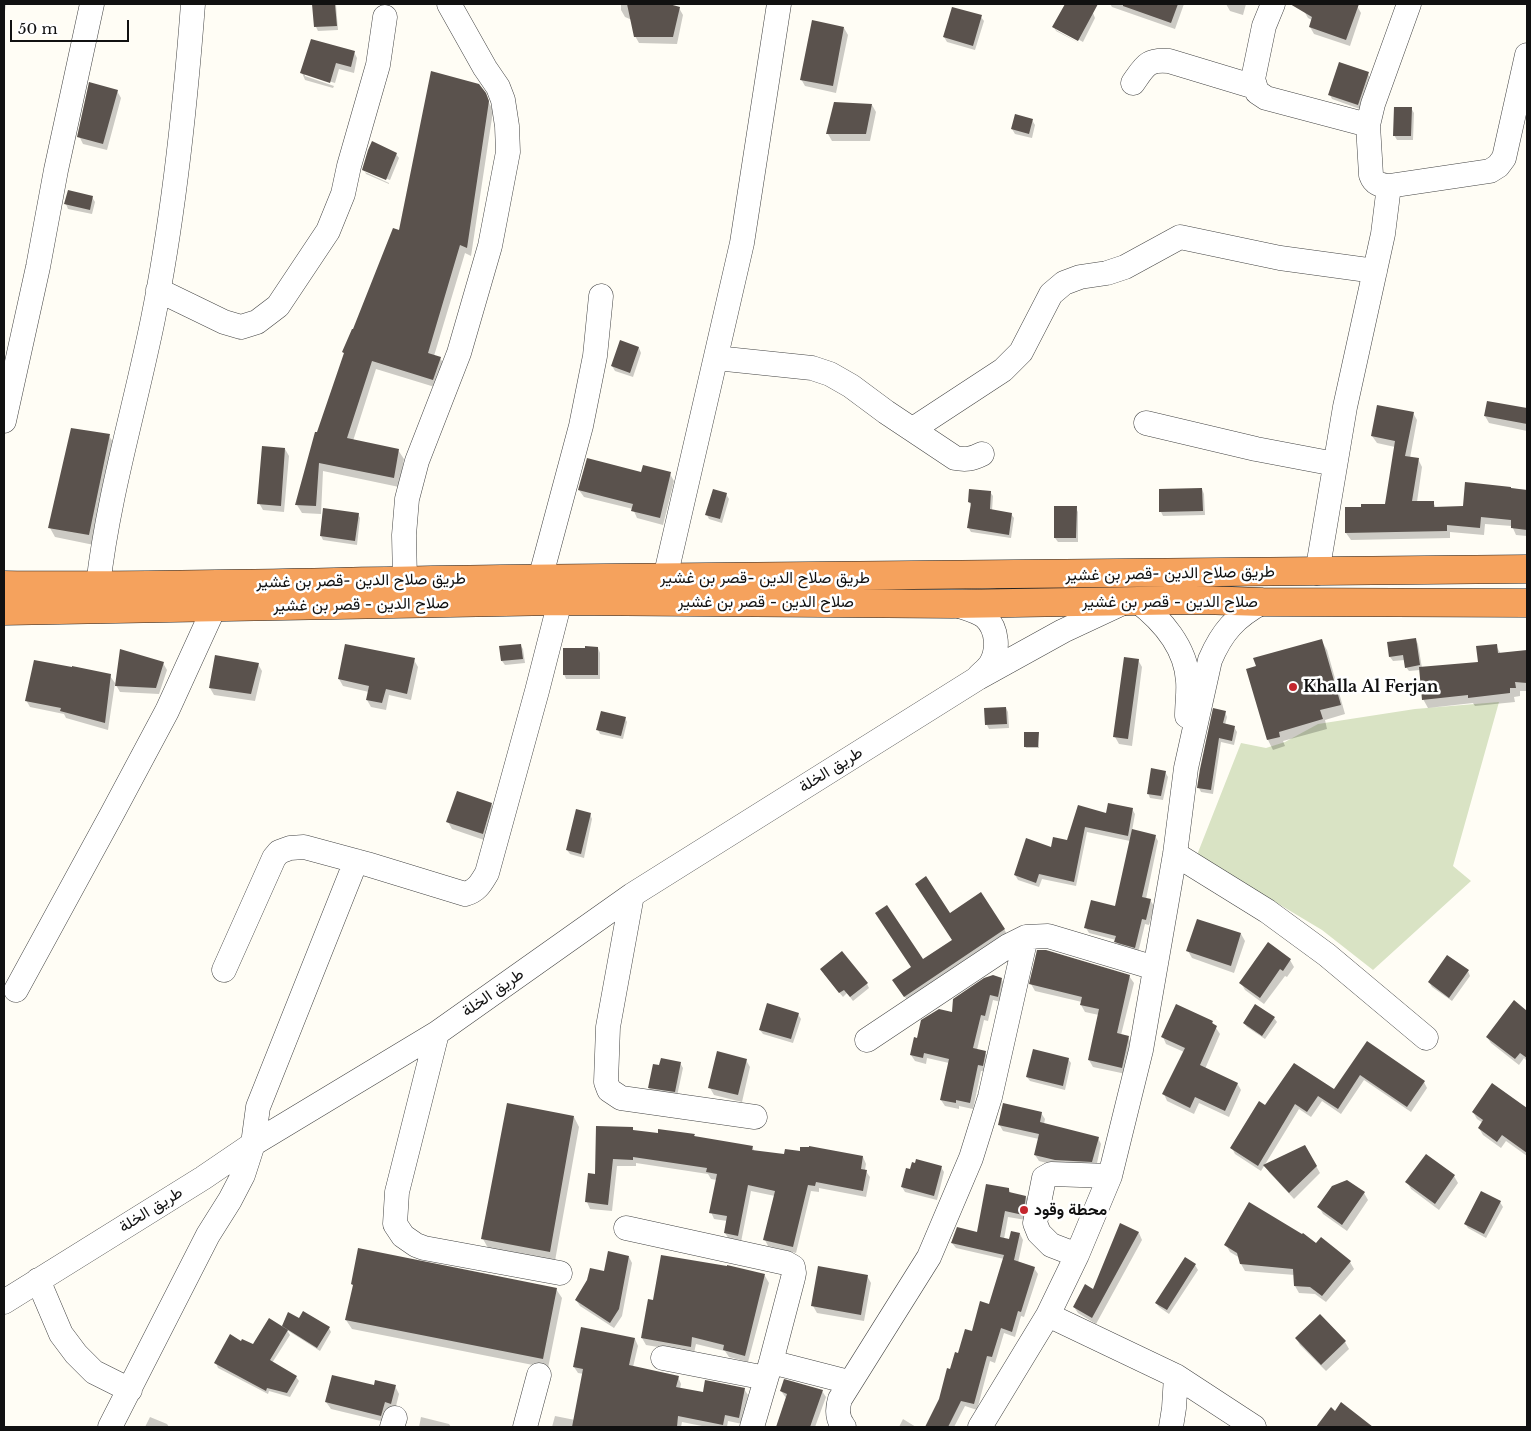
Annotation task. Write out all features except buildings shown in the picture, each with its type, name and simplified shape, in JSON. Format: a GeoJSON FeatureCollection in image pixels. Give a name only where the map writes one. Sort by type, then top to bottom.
{"type":"FeatureCollection","features":[{"type":"Feature","properties":{"kind":"highway","name":"طريق صلاح الدين -قصر بن غشير"},"geometry":{"type":"LineString","coordinates":[[4,585],[98,586],[405,580],[1317,573],[1527,569]]}},
{"type":"Feature","properties":{"kind":"highway","name":"صلاح الدين - قصر بن غشير"},"geometry":{"type":"LineString","coordinates":[[4,611],[560,601],[952,604],[1200,600],[1527,603]]}},
{"type":"Feature","properties":{"kind":"street"},"geometry":{"type":"LineString","coordinates":[[4,421],[92,4]]}},
{"type":"Feature","properties":{"kind":"street"},"geometry":{"type":"LineString","coordinates":[[98,586],[102,547],[153,318],[171,213],[186,93],[193,4]]}},
{"type":"Feature","properties":{"kind":"street"},"geometry":{"type":"LineString","coordinates":[[405,580],[404,535],[407,499],[416,461],[462,344],[490,246],[508,152],[503,100],[498,87],[485,68],[449,4]]}},
{"type":"Feature","properties":{"kind":"street"},"geometry":{"type":"LineString","coordinates":[[665,578],[742,243],[779,4]]}},
{"type":"Feature","properties":{"kind":"street"},"geometry":{"type":"LineString","coordinates":[[1273,4],[1264,26],[1253,79],[1257,92],[1266,98],[1368,125]]}},
{"type":"Feature","properties":{"kind":"street"},"geometry":{"type":"LineString","coordinates":[[1405,5],[1368,125],[1372,178],[1378,184],[1389,186],[1490,171],[1498,166],[1504,158],[1527,56]]}},
{"type":"Feature","properties":{"kind":"street"},"geometry":{"type":"LineString","coordinates":[[158,290],[224,322],[241,326],[257,322],[278,306],[328,232],[343,194],[349,166],[378,65],[385,17]]}},
{"type":"Feature","properties":{"kind":"street"},"geometry":{"type":"LineString","coordinates":[[1133,83],[1144,67],[1152,61],[1159,60],[1169,61],[1255,87]]}},
{"type":"Feature","properties":{"kind":"street"},"geometry":{"type":"LineString","coordinates":[[1317,573],[1345,407],[1383,234],[1389,186]]}},
{"type":"Feature","properties":{"kind":"street"},"geometry":{"type":"LineString","coordinates":[[913,429],[1003,370],[1021,352],[1051,294],[1064,284],[1080,277],[1107,273],[1125,267],[1180,238],[1280,258],[1375,271]]}},
{"type":"Feature","properties":{"kind":"street"},"geometry":{"type":"LineString","coordinates":[[540,579],[581,426],[595,356],[601,296]]}},
{"type":"Feature","properties":{"kind":"street"},"geometry":{"type":"LineString","coordinates":[[716,358],[812,368],[830,374],[851,386],[955,458],[972,459],[982,454]]}},
{"type":"Feature","properties":{"kind":"street"},"geometry":{"type":"LineString","coordinates":[[1146,423],[1256,449],[1335,464]]}},
{"type":"Feature","properties":{"kind":"street"},"geometry":{"type":"LineString","coordinates":[[224,970],[274,858],[280,852],[290,848],[304,847],[465,894],[473,892],[479,886],[487,873],[560,601]]}},
{"type":"Feature","properties":{"kind":"street"},"geometry":{"type":"LineString","coordinates":[[1130,601],[1152,613],[1166,629],[1185,666],[1188,680],[1186,768]]}},
{"type":"Feature","properties":{"kind":"street","name":"طريق الخلة"},"geometry":{"type":"LineString","coordinates":[[4,1302],[203,1178],[253,1144],[438,1033],[632,895],[978,678],[1063,631],[1130,601]]}},
{"type":"Feature","properties":{"kind":"street"},"geometry":{"type":"LineString","coordinates":[[980,1427],[1048,1315],[1077,1255],[1110,1176],[1141,1050],[1175,854],[1186,768],[1210,660],[1216,645],[1225,632],[1248,610],[1262,602]]}},
{"type":"Feature","properties":{"kind":"street","name":"طريق الخلة"},"geometry":{"type":"LineString","coordinates":[[952,604],[974,611],[985,617],[993,628],[996,640],[995,653],[990,665],[978,678]]}},
{"type":"Feature","properties":{"kind":"street"},"geometry":{"type":"LineString","coordinates":[[16,990],[167,711],[214,608]]}},
{"type":"Feature","properties":{"kind":"street"},"geometry":{"type":"LineString","coordinates":[[1175,854],[1267,911],[1320,950],[1426,1038]]}},
{"type":"Feature","properties":{"kind":"street"},"geometry":{"type":"LineString","coordinates":[[110,1427],[208,1235],[243,1175],[253,1144],[258,1107],[356,861]]}},
{"type":"Feature","properties":{"kind":"street"},"geometry":{"type":"LineString","coordinates":[[632,895],[608,1026],[606,1082],[609,1090],[621,1098],[755,1117]]}},
{"type":"Feature","properties":{"kind":"street"},"geometry":{"type":"LineString","coordinates":[[867,1040],[1008,946],[1026,937],[1048,936],[1155,968]]}},
{"type":"Feature","properties":{"kind":"street"},"geometry":{"type":"LineString","coordinates":[[844,1427],[838,1416],[838,1404],[929,1257],[971,1158],[990,1097],[1026,937]]}},
{"type":"Feature","properties":{"kind":"street"},"geometry":{"type":"LineString","coordinates":[[438,1033],[397,1192],[395,1224],[403,1236],[424,1248],[560,1273]]}},
{"type":"Feature","properties":{"kind":"street"},"geometry":{"type":"LineString","coordinates":[[1077,1255],[1051,1244],[1039,1234],[1035,1223],[1044,1178],[1051,1174],[1110,1176]]}},
{"type":"Feature","properties":{"kind":"street"},"geometry":{"type":"LineString","coordinates":[[626,1228],[786,1263],[793,1267],[794,1272],[769,1370],[752,1427]]}},
{"type":"Feature","properties":{"kind":"street"},"geometry":{"type":"LineString","coordinates":[[38,1280],[61,1334],[76,1354],[94,1372],[130,1390]]}},
{"type":"Feature","properties":{"kind":"street"},"geometry":{"type":"LineString","coordinates":[[1048,1315],[1176,1376],[1254,1427]]}},
{"type":"Feature","properties":{"kind":"street"},"geometry":{"type":"LineString","coordinates":[[663,1358],[769,1370],[850,1382]]}},
{"type":"Feature","properties":{"kind":"street"},"geometry":{"type":"LineString","coordinates":[[525,1427],[539,1374]]}},
{"type":"Feature","properties":{"kind":"street"},"geometry":{"type":"LineString","coordinates":[[1172,1427],[1176,1376]]}},
{"type":"Feature","properties":{"kind":"green space"},"geometry":{"type":"Polygon","coordinates":[[[1499,702],[1453,866],[1471,881],[1373,970],[1322,930],[1197,855],[1241,743],[1266,748],[1285,742],[1318,724],[1415,709],[1499,702]]]}},
{"type":"Feature","properties":{"kind":"place","name":"Khalla Al Ferjan"},"geometry":{"type":"Point","coordinates":[1293,687]}},
{"type":"Feature","properties":{"kind":"place","name":"محطة وقود"},"geometry":{"type":"Point","coordinates":[1024,1210]}}]}
